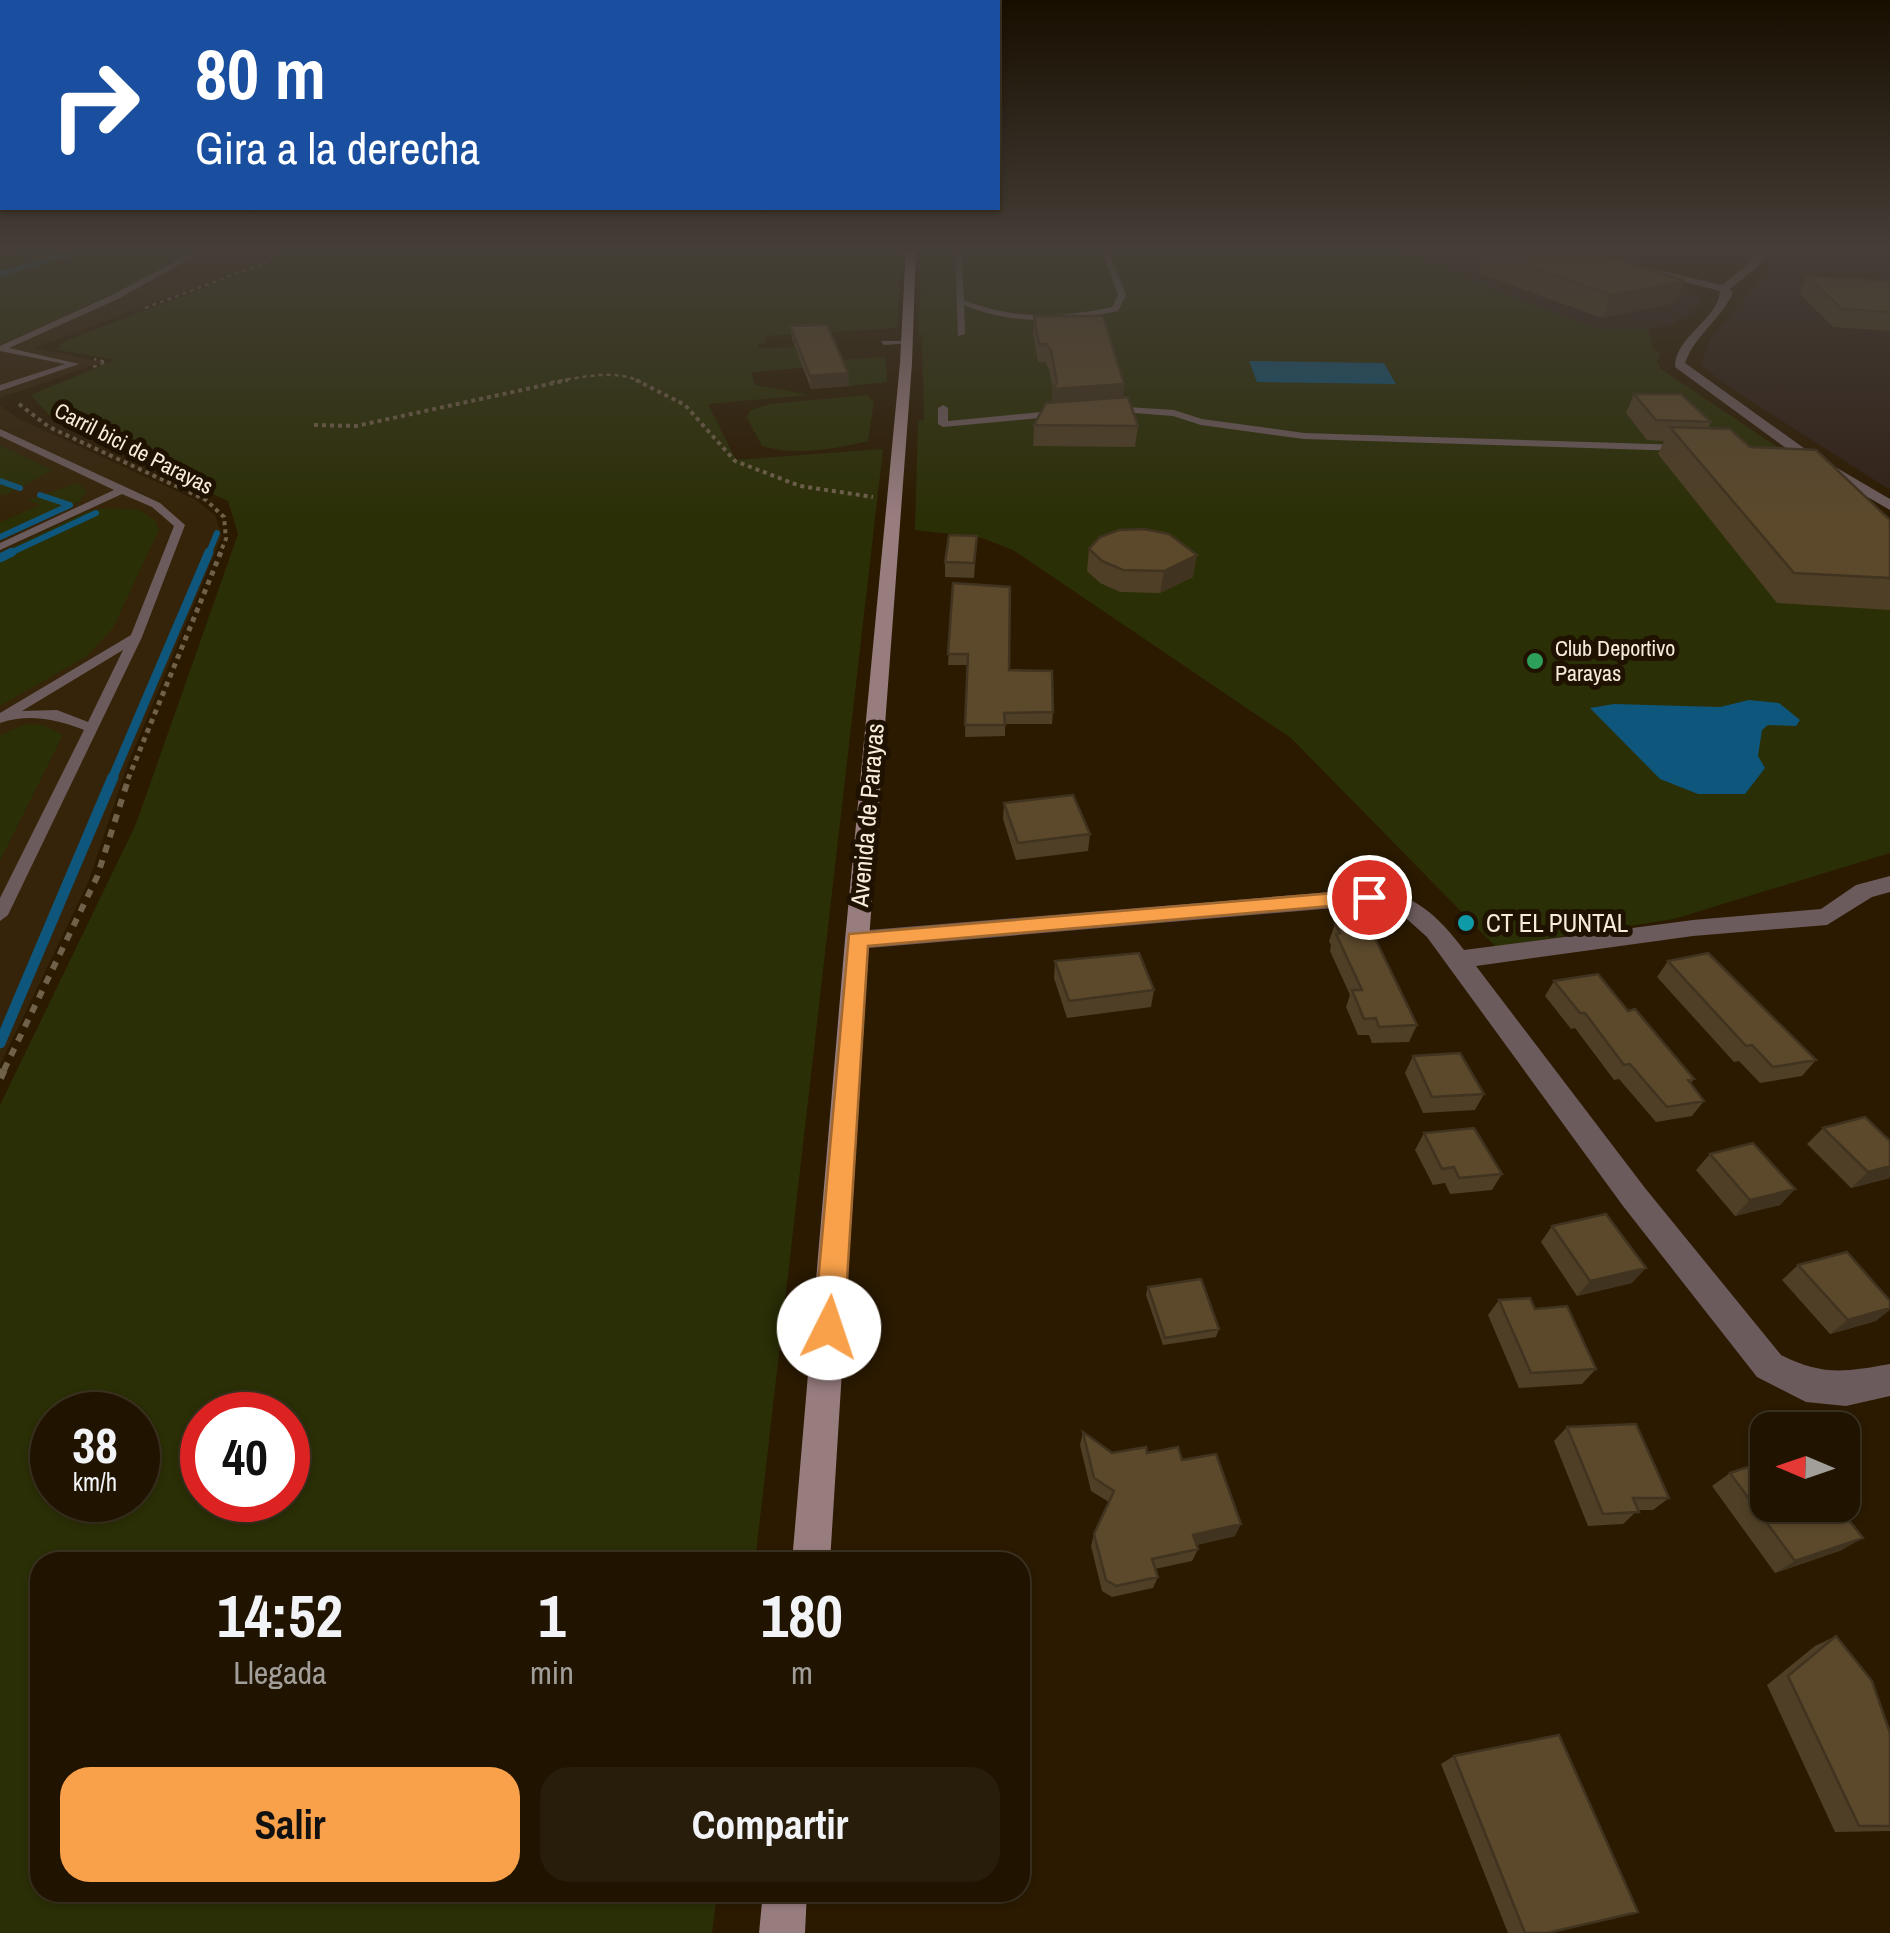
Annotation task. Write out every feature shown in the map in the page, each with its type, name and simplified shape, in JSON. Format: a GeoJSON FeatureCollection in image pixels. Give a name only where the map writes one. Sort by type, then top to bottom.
{"type":"FeatureCollection","features":[{"type":"Feature","properties":{"kind":"street","name":"Avenida de Parayas"},"geometry":{"type":"LineString","coordinates":[[813,1552],[894,498],[896,337]]}},
{"type":"Feature","properties":{"kind":"street"},"geometry":{"type":"LineString","coordinates":[[1692,337],[1678,364],[1803,454],[1890,506]]}},
{"type":"Feature","properties":{"kind":"street"},"geometry":{"type":"LineString","coordinates":[[1457,960],[1693,928],[1827,917],[1864,892],[1890,884]]}},
{"type":"Feature","properties":{"kind":"street"},"geometry":{"type":"LineString","coordinates":[[857,940],[1369,897],[1395,898],[1412,906],[1457,960],[1625,1185],[1769,1366],[1806,1384],[1846,1389],[1890,1380]]}},
{"type":"Feature","properties":{"kind":"street"},"geometry":{"type":"LineString","coordinates":[[782,1933],[784,1902]]}},
{"type":"Feature","properties":{"kind":"lane"},"geometry":{"type":"LineString","coordinates":[[0,349],[26,337]]}},
{"type":"Feature","properties":{"kind":"lane"},"geometry":{"type":"LineString","coordinates":[[0,349],[76,364],[0,388]]}},
{"type":"Feature","properties":{"kind":"lane"},"geometry":{"type":"LineString","coordinates":[[943,408],[943,424],[1072,412]]}},
{"type":"Feature","properties":{"kind":"lane"},"geometry":{"type":"LineString","coordinates":[[1091,411],[1138,409],[1174,413],[1201,422],[1304,436],[1688,448]]}},
{"type":"Feature","properties":{"kind":"lane"},"geometry":{"type":"LineString","coordinates":[[0,432],[156,505],[180,525],[136,637],[0,915]]}},
{"type":"Feature","properties":{"kind":"lane"},"geometry":{"type":"LineString","coordinates":[[1793,464],[1810,469]]}},
{"type":"Feature","properties":{"kind":"lane"},"geometry":{"type":"LineString","coordinates":[[0,547],[122,490]]}},
{"type":"Feature","properties":{"kind":"lane"},"geometry":{"type":"LineString","coordinates":[[2,717],[136,637]]}},
{"type":"Feature","properties":{"kind":"lane"},"geometry":{"type":"LineString","coordinates":[[2,717],[57,714],[93,729]]}},
{"type":"Feature","properties":{"kind":"path","name":"Carril bici de Parayas"},"geometry":{"type":"LineString","coordinates":[[88,369],[106,362],[92,358]]}},
{"type":"Feature","properties":{"kind":"path"},"geometry":{"type":"LineString","coordinates":[[314,425],[356,426],[531,385],[599,375],[628,376],[685,406],[735,461],[800,486],[857,497],[894,498]]}},
{"type":"Feature","properties":{"kind":"path","name":"Carril bici de Parayas"},"geometry":{"type":"LineString","coordinates":[[0,1078],[97,878],[130,777],[226,539],[224,516],[206,500],[49,427],[20,406],[20,396]]}},
{"type":"Feature","properties":{"kind":"shaded area"},"geometry":{"type":"Polygon","coordinates":[[[0,337],[63,337],[35,348],[102,362],[0,398],[0,337]]]}},
{"type":"Feature","properties":{"kind":"shaded area"},"geometry":{"type":"Polygon","coordinates":[[[1890,337],[1890,490],[1723,383],[1701,364],[1711,339],[1890,337]]]}},
{"type":"Feature","properties":{"kind":"shaded area"},"geometry":{"type":"Polygon","coordinates":[[[0,405],[19,419],[196,500],[215,515],[222,536],[126,769],[88,883],[0,1065],[0,405]]]}},
{"type":"Feature","properties":{"kind":"green space"},"geometry":{"type":"Polygon","coordinates":[[[76,337],[766,337],[759,348],[808,347],[809,362],[885,357],[887,382],[849,386],[839,365],[751,372],[755,385],[810,395],[708,404],[736,460],[883,449],[756,1552],[30,1552],[30,1902],[716,1902],[712,1933],[0,1933],[0,1105],[136,824],[238,534],[228,501],[53,419],[31,395],[115,360],[58,350],[63,342],[76,337]]]}},
{"type":"Feature","properties":{"kind":"green space","name":"Club Deportivo Parayas"},"geometry":{"type":"Polygon","coordinates":[[[922,337],[1650,337],[1653,350],[1660,352],[1657,362],[1661,369],[1843,491],[1890,518],[1890,853],[1674,919],[1496,947],[1291,738],[1013,550],[979,537],[915,530],[918,421],[924,420],[922,337]]]}},
{"type":"Feature","properties":{"kind":"green space"},"geometry":{"type":"Polygon","coordinates":[[[867,395],[874,402],[868,441],[842,447],[802,451],[762,446],[747,418],[750,410],[770,404],[867,395]]]}},
{"type":"Feature","properties":{"kind":"green space"},"geometry":{"type":"Polygon","coordinates":[[[0,445],[52,470],[6,495],[0,494],[0,445]]]}},
{"type":"Feature","properties":{"kind":"green space"},"geometry":{"type":"Polygon","coordinates":[[[78,483],[87,491],[80,501],[0,538],[0,522],[40,505],[28,500],[78,483]]]}},
{"type":"Feature","properties":{"kind":"green space"},"geometry":{"type":"Polygon","coordinates":[[[137,509],[155,520],[159,530],[113,628],[87,656],[0,706],[0,553],[88,511],[137,509]]]}},
{"type":"Feature","properties":{"kind":"green space"},"geometry":{"type":"Polygon","coordinates":[[[25,724],[44,725],[63,735],[0,861],[0,735],[25,724]]]}},
{"type":"Feature","properties":{"kind":"water"},"geometry":{"type":"Polygon","coordinates":[[[1249,361],[1384,363],[1396,384],[1257,382],[1249,361]]]}},
{"type":"Feature","properties":{"kind":"water"},"geometry":{"type":"Polygon","coordinates":[[[1749,700],[1779,703],[1800,720],[1796,726],[1768,725],[1762,730],[1758,756],[1765,768],[1745,794],[1698,794],[1660,779],[1590,708],[1614,704],[1720,707],[1749,700]]]}},
{"type":"Feature","properties":{"kind":"building"},"geometry":{"type":"Polygon","coordinates":[[[794,337],[832,337],[848,373],[810,376],[794,337]]]}},
{"type":"Feature","properties":{"kind":"building"},"geometry":{"type":"Polygon","coordinates":[[[1038,337],[1110,337],[1124,384],[1053,389],[1057,382],[1051,350],[1046,344],[1039,344],[1038,337]]]}},
{"type":"Feature","properties":{"kind":"building"},"geometry":{"type":"Polygon","coordinates":[[[1634,394],[1681,394],[1711,422],[1656,420],[1634,394]]]}},
{"type":"Feature","properties":{"kind":"building"},"geometry":{"type":"Polygon","coordinates":[[[1128,397],[1138,426],[1034,425],[1046,403],[1128,397]]]}},
{"type":"Feature","properties":{"kind":"building"},"geometry":{"type":"Polygon","coordinates":[[[1670,427],[1730,429],[1750,447],[1816,450],[1890,520],[1890,578],[1794,573],[1670,427]]]}},
{"type":"Feature","properties":{"kind":"building"},"geometry":{"type":"Polygon","coordinates":[[[1119,530],[1169,534],[1197,555],[1164,571],[1123,570],[1102,561],[1089,549],[1100,537],[1119,530]]]}},
{"type":"Feature","properties":{"kind":"building"},"geometry":{"type":"Polygon","coordinates":[[[949,535],[977,536],[974,563],[945,562],[949,535]]]}},
{"type":"Feature","properties":{"kind":"building"},"geometry":{"type":"Polygon","coordinates":[[[953,583],[1010,587],[1009,670],[1052,671],[1053,712],[1004,713],[1005,725],[965,725],[968,654],[948,654],[953,583]]]}},
{"type":"Feature","properties":{"kind":"building"},"geometry":{"type":"Polygon","coordinates":[[[1073,795],[1090,834],[1018,843],[1004,803],[1073,795]]]}},
{"type":"Feature","properties":{"kind":"building"},"geometry":{"type":"Polygon","coordinates":[[[1367,922],[1417,1025],[1379,1027],[1376,1018],[1364,1019],[1352,990],[1362,990],[1335,924],[1367,922]]]}},
{"type":"Feature","properties":{"kind":"building"},"geometry":{"type":"Polygon","coordinates":[[[1139,953],[1154,990],[1069,1001],[1055,961],[1139,953]]]}},
{"type":"Feature","properties":{"kind":"building"},"geometry":{"type":"Polygon","coordinates":[[[1708,953],[1816,1060],[1773,1067],[1752,1045],[1746,1046],[1668,961],[1708,953]]]}},
{"type":"Feature","properties":{"kind":"building"},"geometry":{"type":"Polygon","coordinates":[[[1598,974],[1628,1011],[1635,1009],[1694,1079],[1688,1080],[1704,1101],[1667,1107],[1630,1064],[1624,1065],[1585,1013],[1580,1013],[1554,981],[1598,974]]]}},
{"type":"Feature","properties":{"kind":"building"},"geometry":{"type":"Polygon","coordinates":[[[1460,1053],[1484,1094],[1432,1097],[1413,1056],[1460,1053]]]}},
{"type":"Feature","properties":{"kind":"building"},"geometry":{"type":"Polygon","coordinates":[[[1865,1117],[1890,1141],[1890,1166],[1868,1172],[1823,1128],[1865,1117]]]}},
{"type":"Feature","properties":{"kind":"building"},"geometry":{"type":"Polygon","coordinates":[[[1474,1128],[1502,1174],[1459,1178],[1454,1167],[1442,1169],[1424,1133],[1474,1128]]]}},
{"type":"Feature","properties":{"kind":"building"},"geometry":{"type":"Polygon","coordinates":[[[1753,1143],[1795,1189],[1750,1200],[1710,1154],[1753,1143]]]}},
{"type":"Feature","properties":{"kind":"building"},"geometry":{"type":"Polygon","coordinates":[[[1606,1214],[1646,1268],[1590,1281],[1552,1226],[1606,1214]]]}},
{"type":"Feature","properties":{"kind":"building"},"geometry":{"type":"Polygon","coordinates":[[[1847,1252],[1890,1301],[1890,1308],[1848,1320],[1798,1265],[1847,1252]]]}},
{"type":"Feature","properties":{"kind":"building"},"geometry":{"type":"Polygon","coordinates":[[[1201,1279],[1219,1329],[1165,1338],[1148,1287],[1201,1279]]]}},
{"type":"Feature","properties":{"kind":"building"},"geometry":{"type":"Polygon","coordinates":[[[1530,1298],[1535,1309],[1567,1306],[1596,1369],[1531,1373],[1499,1300],[1530,1298]]]}},
{"type":"Feature","properties":{"kind":"building"},"geometry":{"type":"Polygon","coordinates":[[[1636,1424],[1669,1498],[1633,1498],[1639,1512],[1603,1514],[1567,1427],[1636,1424]]]}},
{"type":"Feature","properties":{"kind":"building"},"geometry":{"type":"Polygon","coordinates":[[[1083,1432],[1112,1453],[1146,1447],[1147,1453],[1178,1447],[1182,1460],[1216,1454],[1241,1524],[1193,1535],[1198,1549],[1152,1559],[1158,1577],[1116,1586],[1106,1580],[1094,1534],[1114,1491],[1094,1478],[1083,1432]]]}},
{"type":"Feature","properties":{"kind":"building"},"geometry":{"type":"Polygon","coordinates":[[[1750,1466],[1750,1500],[1730,1473],[1750,1466]]]}},
{"type":"Feature","properties":{"kind":"building"},"geometry":{"type":"Polygon","coordinates":[[[1766,1522],[1850,1522],[1863,1538],[1795,1561],[1766,1522]]]}},
{"type":"Feature","properties":{"kind":"building"},"geometry":{"type":"Polygon","coordinates":[[[1836,1636],[1872,1681],[1890,1733],[1890,1826],[1859,1826],[1788,1676],[1836,1636]]]}},
{"type":"Feature","properties":{"kind":"building"},"geometry":{"type":"Polygon","coordinates":[[[1559,1735],[1638,1912],[1547,1933],[1525,1933],[1454,1756],[1559,1735]]]}},
{"type":"Feature","properties":{"kind":"waterway"},"geometry":{"type":"LineString","coordinates":[[0,481],[20,488]]}},
{"type":"Feature","properties":{"kind":"waterway"},"geometry":{"type":"LineString","coordinates":[[0,537],[70,505],[40,495]]}},
{"type":"Feature","properties":{"kind":"waterway"},"geometry":{"type":"LineString","coordinates":[[6,555],[96,513]]}},
{"type":"Feature","properties":{"kind":"waterway"},"geometry":{"type":"LineString","coordinates":[[208,555],[217,533]]}},
{"type":"Feature","properties":{"kind":"waterway"},"geometry":{"type":"LineString","coordinates":[[6,555],[12,552]]}},
{"type":"Feature","properties":{"kind":"waterway"},"geometry":{"type":"LineString","coordinates":[[112,779],[209,552]]}},
{"type":"Feature","properties":{"kind":"waterway"},"geometry":{"type":"LineString","coordinates":[[0,558],[6,555]]}},
{"type":"Feature","properties":{"kind":"waterway"},"geometry":{"type":"LineString","coordinates":[[0,1043],[113,777]]}},
{"type":"Feature","properties":{"kind":"place","name":"Club Deportivo Parayas"},"geometry":{"type":"Point","coordinates":[1535,661]}},
{"type":"Feature","properties":{"kind":"place","name":"CT EL PUNTAL"},"geometry":{"type":"Point","coordinates":[1466,923]}},
{"type":"Feature","properties":{"kind":"route"},"geometry":{"type":"LineString","coordinates":[[829,1328],[857,940],[1369,897]]}}]}
